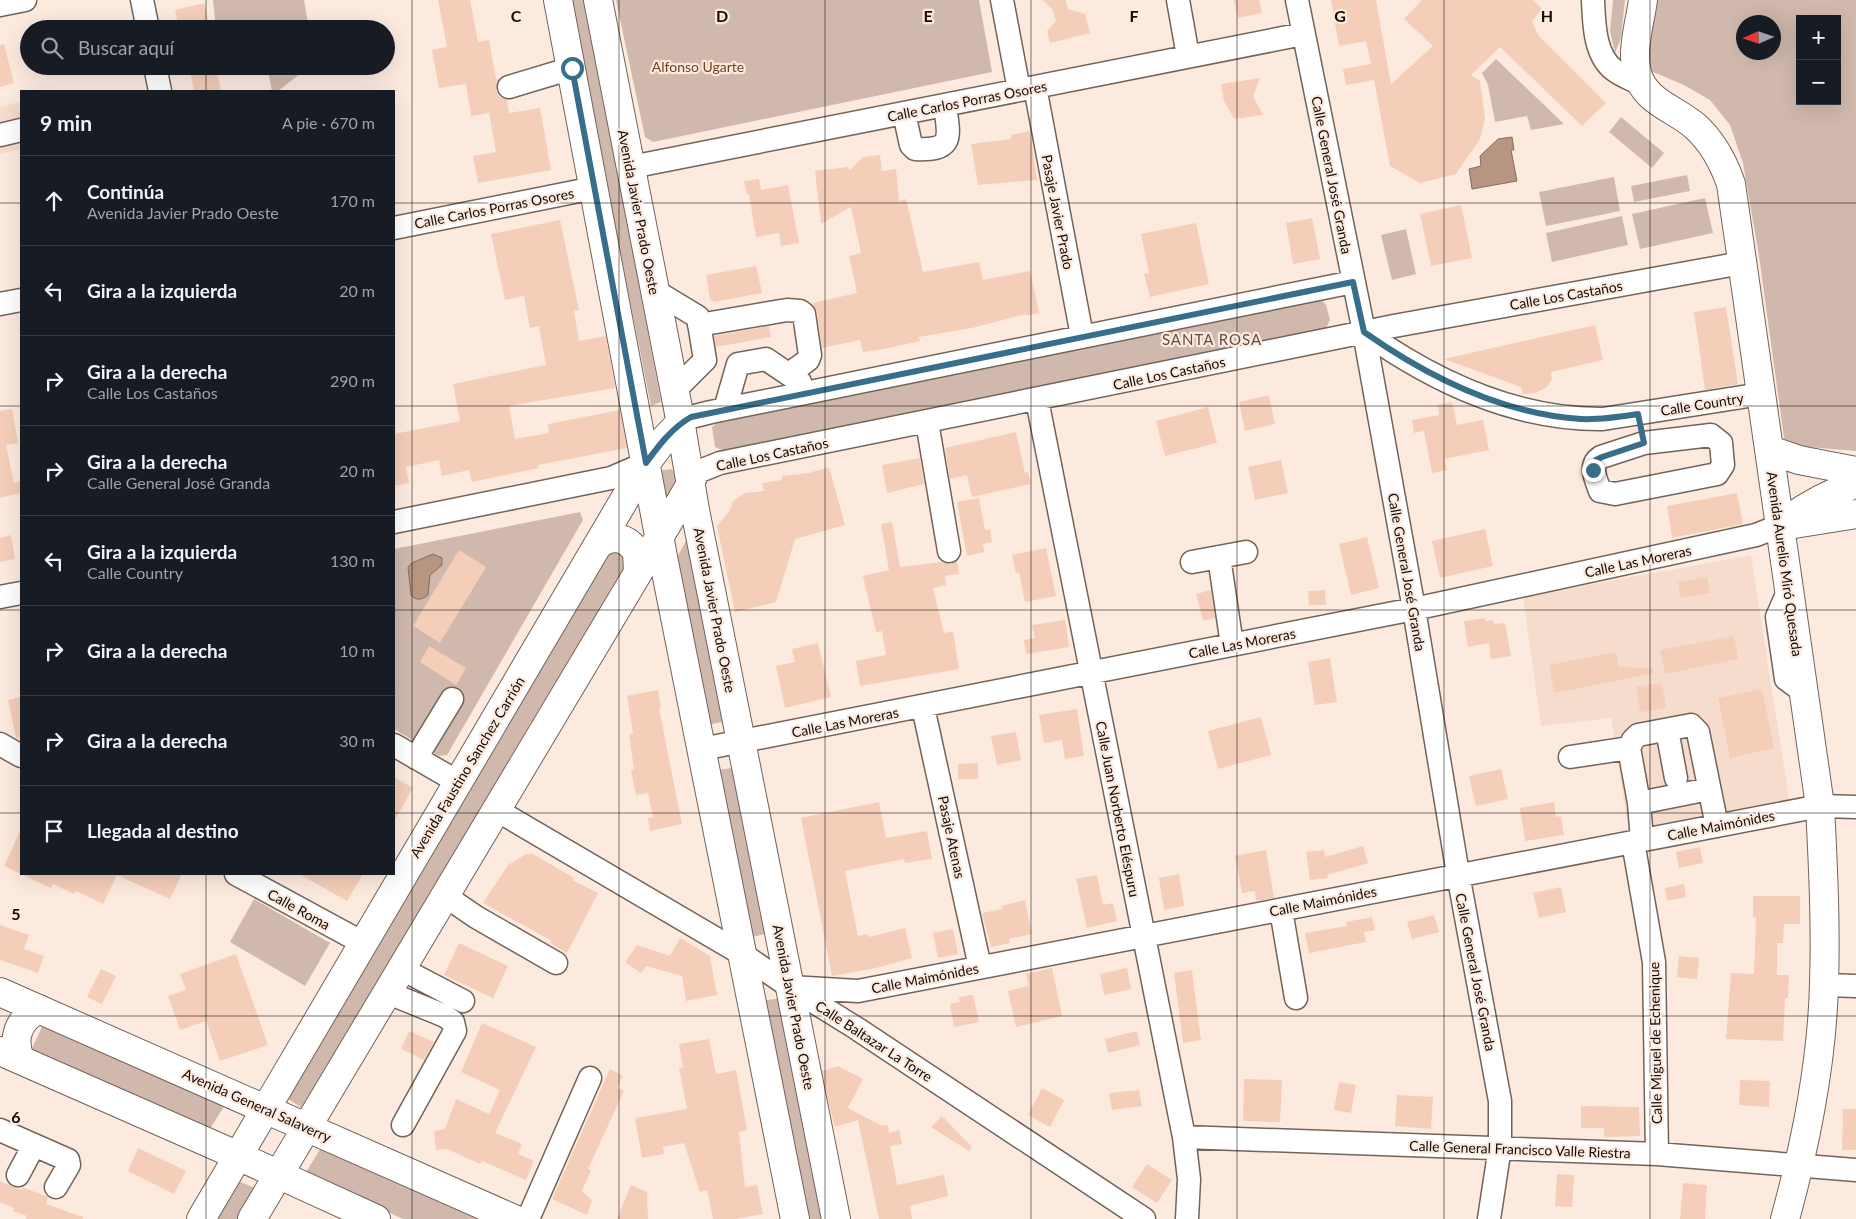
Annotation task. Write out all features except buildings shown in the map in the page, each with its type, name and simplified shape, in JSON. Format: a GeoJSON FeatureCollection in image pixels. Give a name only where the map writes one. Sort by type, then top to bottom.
{"type":"FeatureCollection","features":[{"type":"Feature","properties":{"kind":"main road"},"geometry":{"type":"LineString","coordinates":[[558,0],[659,535],[795,1219]]}},
{"type":"Feature","properties":{"kind":"main road","name":"Avenida Javier Prado Oeste"},"geometry":{"type":"LineString","coordinates":[[598,0],[741,742],[836,1219]]}},
{"type":"Feature","properties":{"kind":"main road"},"geometry":{"type":"LineString","coordinates":[[1642,85],[1637,72],[1636,59],[1643,0]]}},
{"type":"Feature","properties":{"kind":"main road","name":"Avenida Aurelio Miró Quesada"},"geometry":{"type":"LineString","coordinates":[[1642,85],[1658,102],[1694,125],[1705,136],[1720,158],[1731,184],[1770,450],[1801,690],[1820,806],[1824,903],[1824,985],[1819,1046],[1799,1167],[1785,1219]]}},
{"type":"Feature","properties":{"kind":"main road","name":"Avenida Faustino Sanchez Carrión"},"geometry":{"type":"LineString","coordinates":[[200,1219],[239,1156],[646,463],[680,423]]}},
{"type":"Feature","properties":{"kind":"main road"},"geometry":{"type":"LineString","coordinates":[[1770,450],[1799,460],[1856,471]]}},
{"type":"Feature","properties":{"kind":"main road"},"geometry":{"type":"LineString","coordinates":[[252,1219],[400,968],[691,484]]}},
{"type":"Feature","properties":{"kind":"main road"},"geometry":{"type":"LineString","coordinates":[[1779,526],[1820,498],[1856,485]]}},
{"type":"Feature","properties":{"kind":"main road"},"geometry":{"type":"LineString","coordinates":[[1856,485],[1854,493],[1856,502]]}},
{"type":"Feature","properties":{"kind":"main road"},"geometry":{"type":"LineString","coordinates":[[1779,526],[1856,514]]}},
{"type":"Feature","properties":{"kind":"main road"},"geometry":{"type":"LineString","coordinates":[[597,546],[610,539],[626,540],[637,553],[638,571]]}},
{"type":"Feature","properties":{"kind":"main road"},"geometry":{"type":"LineString","coordinates":[[0,992],[5,1006],[4,1021],[0,1028]]}},
{"type":"Feature","properties":{"kind":"main road","name":"Avenida General Salaverry"},"geometry":{"type":"LineString","coordinates":[[0,992],[514,1219]]}},
{"type":"Feature","properties":{"kind":"main road"},"geometry":{"type":"LineString","coordinates":[[39,1009],[29,1015],[19,1028],[10,1056],[278,1173],[376,1219]]}},
{"type":"Feature","properties":{"kind":"street"},"geometry":{"type":"LineString","coordinates":[[0,5],[25,0]]}},
{"type":"Feature","properties":{"kind":"street"},"geometry":{"type":"LineString","coordinates":[[142,0],[146,20]]}},
{"type":"Feature","properties":{"kind":"street","name":"Pasaje Javier Prado"},"geometry":{"type":"LineString","coordinates":[[1002,0],[1027,89],[1082,336]]}},
{"type":"Feature","properties":{"kind":"street"},"geometry":{"type":"LineString","coordinates":[[1178,0],[1188,56]]}},
{"type":"Feature","properties":{"kind":"street","name":"Calle General José Granda"},"geometry":{"type":"LineString","coordinates":[[1297,0],[1364,332],[1414,609],[1458,874],[1500,1101],[1500,1147],[1489,1219]]}},
{"type":"Feature","properties":{"kind":"street"},"geometry":{"type":"LineString","coordinates":[[1593,0],[1594,27],[1601,53],[1612,69],[1642,85]]}},
{"type":"Feature","properties":{"kind":"street","name":"Calle Carlos Porras Osores"},"geometry":{"type":"LineString","coordinates":[[631,168],[1303,34]]}},
{"type":"Feature","properties":{"kind":"street"},"geometry":{"type":"LineString","coordinates":[[509,87],[572,68]]}},
{"type":"Feature","properties":{"kind":"street"},"geometry":{"type":"LineString","coordinates":[[157,75],[160,90]]}},
{"type":"Feature","properties":{"kind":"street"},"geometry":{"type":"LineString","coordinates":[[904,113],[911,145],[915,150],[935,150],[947,141],[945,105]]}},
{"type":"Feature","properties":{"kind":"street"},"geometry":{"type":"LineString","coordinates":[[0,135],[20,130]]}},
{"type":"Feature","properties":{"kind":"street","name":"Calle Carlos Porras Osores"},"geometry":{"type":"LineString","coordinates":[[395,228],[594,188]]}},
{"type":"Feature","properties":{"kind":"street","name":"Calle Los Castaños"},"geometry":{"type":"LineString","coordinates":[[691,484],[700,471],[720,463],[1364,332],[1742,263]]}},
{"type":"Feature","properties":{"kind":"street"},"geometry":{"type":"LineString","coordinates":[[680,423],[691,417],[725,409],[1353,282]]}},
{"type":"Feature","properties":{"kind":"street"},"geometry":{"type":"LineString","coordinates":[[655,291],[698,317],[706,360]]}},
{"type":"Feature","properties":{"kind":"street"},"geometry":{"type":"LineString","coordinates":[[0,304],[20,300]]}},
{"type":"Feature","properties":{"kind":"street"},"geometry":{"type":"LineString","coordinates":[[699,325],[787,310],[800,311],[804,314],[810,355],[808,360],[789,374]]}},
{"type":"Feature","properties":{"kind":"street","name":"Calle Country"},"geometry":{"type":"LineString","coordinates":[[1364,332],[1387,349],[1439,378],[1486,399],[1537,413],[1582,419],[1638,414],[1761,394]]}},
{"type":"Feature","properties":{"kind":"street"},"geometry":{"type":"LineString","coordinates":[[706,360],[738,364],[766,359],[813,391]]}},
{"type":"Feature","properties":{"kind":"street"},"geometry":{"type":"LineString","coordinates":[[674,391],[706,360]]}},
{"type":"Feature","properties":{"kind":"street"},"geometry":{"type":"LineString","coordinates":[[725,409],[738,364]]}},
{"type":"Feature","properties":{"kind":"street","name":"Calle Juan Norberto Eléspuru"},"geometry":{"type":"LineString","coordinates":[[1037,400],[1184,1138],[1189,1179],[1187,1219]]}},
{"type":"Feature","properties":{"kind":"street"},"geometry":{"type":"LineString","coordinates":[[1638,414],[1644,443]]}},
{"type":"Feature","properties":{"kind":"street"},"geometry":{"type":"LineString","coordinates":[[927,422],[949,551]]}},
{"type":"Feature","properties":{"kind":"street"},"geometry":{"type":"LineString","coordinates":[[1711,435],[1721,443],[1723,465],[1717,474],[1614,494],[1600,491],[1593,470],[1596,460],[1644,443],[1711,435]]}},
{"type":"Feature","properties":{"kind":"street"},"geometry":{"type":"LineString","coordinates":[[395,522],[611,478],[646,463]]}},
{"type":"Feature","properties":{"kind":"street","name":"Calle Las Moreras"},"geometry":{"type":"LineString","coordinates":[[702,749],[1414,609],[1756,535],[1779,526]]}},
{"type":"Feature","properties":{"kind":"street"},"geometry":{"type":"LineString","coordinates":[[1192,562],[1246,552]]}},
{"type":"Feature","properties":{"kind":"street"},"geometry":{"type":"LineString","coordinates":[[1219,557],[1232,645]]}},
{"type":"Feature","properties":{"kind":"street"},"geometry":{"type":"LineString","coordinates":[[0,597],[20,594]]}},
{"type":"Feature","properties":{"kind":"street"},"geometry":{"type":"LineString","coordinates":[[416,758],[452,699]]}},
{"type":"Feature","properties":{"kind":"street","name":"Pasaje Atenas"},"geometry":{"type":"LineString","coordinates":[[923,707],[980,967]]}},
{"type":"Feature","properties":{"kind":"street"},"geometry":{"type":"LineString","coordinates":[[1570,757],[1629,748],[1638,735],[1691,725],[1696,727],[1717,826]]}},
{"type":"Feature","properties":{"kind":"street"},"geometry":{"type":"LineString","coordinates":[[1667,730],[1676,778]]}},
{"type":"Feature","properties":{"kind":"street"},"geometry":{"type":"LineString","coordinates":[[0,744],[20,755]]}},
{"type":"Feature","properties":{"kind":"street"},"geometry":{"type":"LineString","coordinates":[[395,746],[458,782]]}},
{"type":"Feature","properties":{"kind":"street","name":"Calle Miguel de Echenique"},"geometry":{"type":"LineString","coordinates":[[1629,748],[1639,803],[1637,841],[1654,962],[1657,1154]]}},
{"type":"Feature","properties":{"kind":"street"},"geometry":{"type":"LineString","coordinates":[[1639,803],[1710,789]]}},
{"type":"Feature","properties":{"kind":"street","name":"Calle Maimónides"},"geometry":{"type":"LineString","coordinates":[[790,988],[858,991],[1144,937],[1458,874],[1820,806],[1856,807]]}},
{"type":"Feature","properties":{"kind":"street","name":"Calle Baltazar La Torre"},"geometry":{"type":"LineString","coordinates":[[495,809],[742,954],[790,988],[864,1033],[1144,1219]]}},
{"type":"Feature","properties":{"kind":"street","name":"Calle Roma"},"geometry":{"type":"LineString","coordinates":[[238,875],[363,943]]}},
{"type":"Feature","properties":{"kind":"street"},"geometry":{"type":"LineString","coordinates":[[444,895],[476,917],[556,963]]}},
{"type":"Feature","properties":{"kind":"street"},"geometry":{"type":"LineString","coordinates":[[1281,910],[1296,998]]}},
{"type":"Feature","properties":{"kind":"street"},"geometry":{"type":"LineString","coordinates":[[400,968],[463,1001]]}},
{"type":"Feature","properties":{"kind":"street"},"geometry":{"type":"LineString","coordinates":[[1824,985],[1856,986]]}},
{"type":"Feature","properties":{"kind":"street"},"geometry":{"type":"LineString","coordinates":[[386,992],[445,1016],[453,1022],[455,1031],[403,1125]]}},
{"type":"Feature","properties":{"kind":"street"},"geometry":{"type":"LineString","coordinates":[[528,1219],[590,1078]]}},
{"type":"Feature","properties":{"kind":"street"},"geometry":{"type":"LineString","coordinates":[[0,1130],[68,1160],[69,1165],[56,1187]]}},
{"type":"Feature","properties":{"kind":"street","name":"Calle General Francisco Valle Riestra"},"geometry":{"type":"LineString","coordinates":[[1184,1138],[1500,1147],[1657,1154],[1799,1167],[1856,1170]]}},
{"type":"Feature","properties":{"kind":"street"},"geometry":{"type":"LineString","coordinates":[[18,1175],[34,1145]]}},
{"type":"Feature","properties":{"kind":"shaded area"},"geometry":{"type":"Polygon","coordinates":[[[20,102],[20,149],[0,154],[0,107],[20,102]]]}},
{"type":"Feature","properties":{"kind":"shaded area"},"geometry":{"type":"Polygon","coordinates":[[[1512,137],[1514,150],[1511,150],[1517,181],[1472,189],[1469,169],[1481,166],[1480,156],[1498,139],[1512,137]]]}},
{"type":"Feature","properties":{"kind":"shaded area"},"geometry":{"type":"Polygon","coordinates":[[[433,554],[442,558],[442,565],[430,575],[428,595],[417,599],[411,595],[408,567],[412,563],[433,554]]]}},
{"type":"Feature","properties":{"kind":"shaded area"},"geometry":{"type":"Polygon","coordinates":[[[1751,555],[1789,799],[1629,832],[1611,718],[1541,726],[1523,597],[1751,555]]]}},
{"type":"Feature","properties":{"kind":"green space"},"geometry":{"type":"Polygon","coordinates":[[[213,0],[304,0],[307,20],[215,20],[213,0]]]}},
{"type":"Feature","properties":{"kind":"green space"},"geometry":{"type":"Polygon","coordinates":[[[570,0],[585,0],[661,402],[651,406],[570,0]]]}},
{"type":"Feature","properties":{"kind":"green space","name":"Alfonso Ugarte"},"geometry":{"type":"Polygon","coordinates":[[[616,0],[979,0],[992,72],[653,142],[645,137],[616,0]]]}},
{"type":"Feature","properties":{"kind":"green space"},"geometry":{"type":"Polygon","coordinates":[[[1613,0],[1625,0],[1621,38],[1615,53],[1610,31],[1613,0]]]}},
{"type":"Feature","properties":{"kind":"green space"},"geometry":{"type":"Polygon","coordinates":[[[1655,0],[1856,0],[1856,451],[1785,445],[1759,256],[1743,163],[1730,125],[1710,100],[1684,85],[1646,69],[1655,0]]]}},
{"type":"Feature","properties":{"kind":"green space"},"geometry":{"type":"Polygon","coordinates":[[[1496,59],[1564,124],[1531,130],[1527,116],[1495,122],[1488,85],[1482,73],[1496,59]]]}},
{"type":"Feature","properties":{"kind":"green space"},"geometry":{"type":"Polygon","coordinates":[[[269,75],[298,75],[279,90],[272,90],[269,75]]]}},
{"type":"Feature","properties":{"kind":"green space"},"geometry":{"type":"Polygon","coordinates":[[[1621,117],[1664,153],[1652,168],[1609,132],[1621,117]]]}},
{"type":"Feature","properties":{"kind":"green space"},"geometry":{"type":"Polygon","coordinates":[[[1687,175],[1690,191],[1634,202],[1631,186],[1687,175]]]}},
{"type":"Feature","properties":{"kind":"green space"},"geometry":{"type":"Polygon","coordinates":[[[1614,177],[1620,211],[1546,226],[1539,192],[1614,177]]]}},
{"type":"Feature","properties":{"kind":"green space"},"geometry":{"type":"Polygon","coordinates":[[[1705,198],[1713,233],[1640,249],[1632,214],[1705,198]]]}},
{"type":"Feature","properties":{"kind":"green space"},"geometry":{"type":"Polygon","coordinates":[[[1622,216],[1628,245],[1552,262],[1546,233],[1622,216]]]}},
{"type":"Feature","properties":{"kind":"green space"},"geometry":{"type":"Polygon","coordinates":[[[1406,229],[1416,274],[1392,280],[1381,235],[1406,229]]]}},
{"type":"Feature","properties":{"kind":"green space"},"geometry":{"type":"Polygon","coordinates":[[[1321,299],[1326,305],[1330,320],[1325,330],[724,451],[715,447],[712,427],[718,422],[1321,299]]]}},
{"type":"Feature","properties":{"kind":"green space"},"geometry":{"type":"Polygon","coordinates":[[[671,469],[676,475],[677,483],[668,497],[661,493],[660,475],[663,470],[671,469]]]}},
{"type":"Feature","properties":{"kind":"green space"},"geometry":{"type":"Polygon","coordinates":[[[580,512],[583,520],[447,755],[439,756],[395,730],[395,549],[580,512]]]}},
{"type":"Feature","properties":{"kind":"green space"},"geometry":{"type":"Polygon","coordinates":[[[689,535],[727,721],[702,726],[674,563],[689,535]]]}},
{"type":"Feature","properties":{"kind":"green space"},"geometry":{"type":"Polygon","coordinates":[[[613,547],[625,547],[630,565],[305,1110],[288,1099],[606,555],[613,547]]]}},
{"type":"Feature","properties":{"kind":"green space"},"geometry":{"type":"Polygon","coordinates":[[[736,767],[773,932],[752,937],[715,771],[736,767]]]}},
{"type":"Feature","properties":{"kind":"green space"},"geometry":{"type":"Polygon","coordinates":[[[254,899],[330,943],[305,986],[230,942],[254,899]]]}},
{"type":"Feature","properties":{"kind":"green space"},"geometry":{"type":"Polygon","coordinates":[[[782,998],[826,1219],[804,1219],[761,1001],[782,998]]]}},
{"type":"Feature","properties":{"kind":"green space"},"geometry":{"type":"Polygon","coordinates":[[[46,1018],[230,1097],[208,1132],[29,1055],[46,1018]]]}},
{"type":"Feature","properties":{"kind":"green space"},"geometry":{"type":"Polygon","coordinates":[[[325,1141],[497,1219],[403,1219],[305,1174],[325,1141]]]}},
{"type":"Feature","properties":{"kind":"green space"},"geometry":{"type":"Polygon","coordinates":[[[231,1178],[257,1189],[239,1219],[206,1219],[231,1178]]]}},
{"type":"Feature","properties":{"kind":"district","name":"SANTA ROSA"},"geometry":{"type":"Point","coordinates":[1212,339]}},
{"type":"Feature","properties":{"kind":"route"},"geometry":{"type":"LineString","coordinates":[[572,68],[646,463],[680,423],[691,417],[710,412],[1353,282],[1364,332],[1387,349],[1439,378],[1486,399],[1537,413],[1582,419],[1603,419],[1638,414],[1644,443],[1632,445],[1596,460],[1593,470]]}}]}
